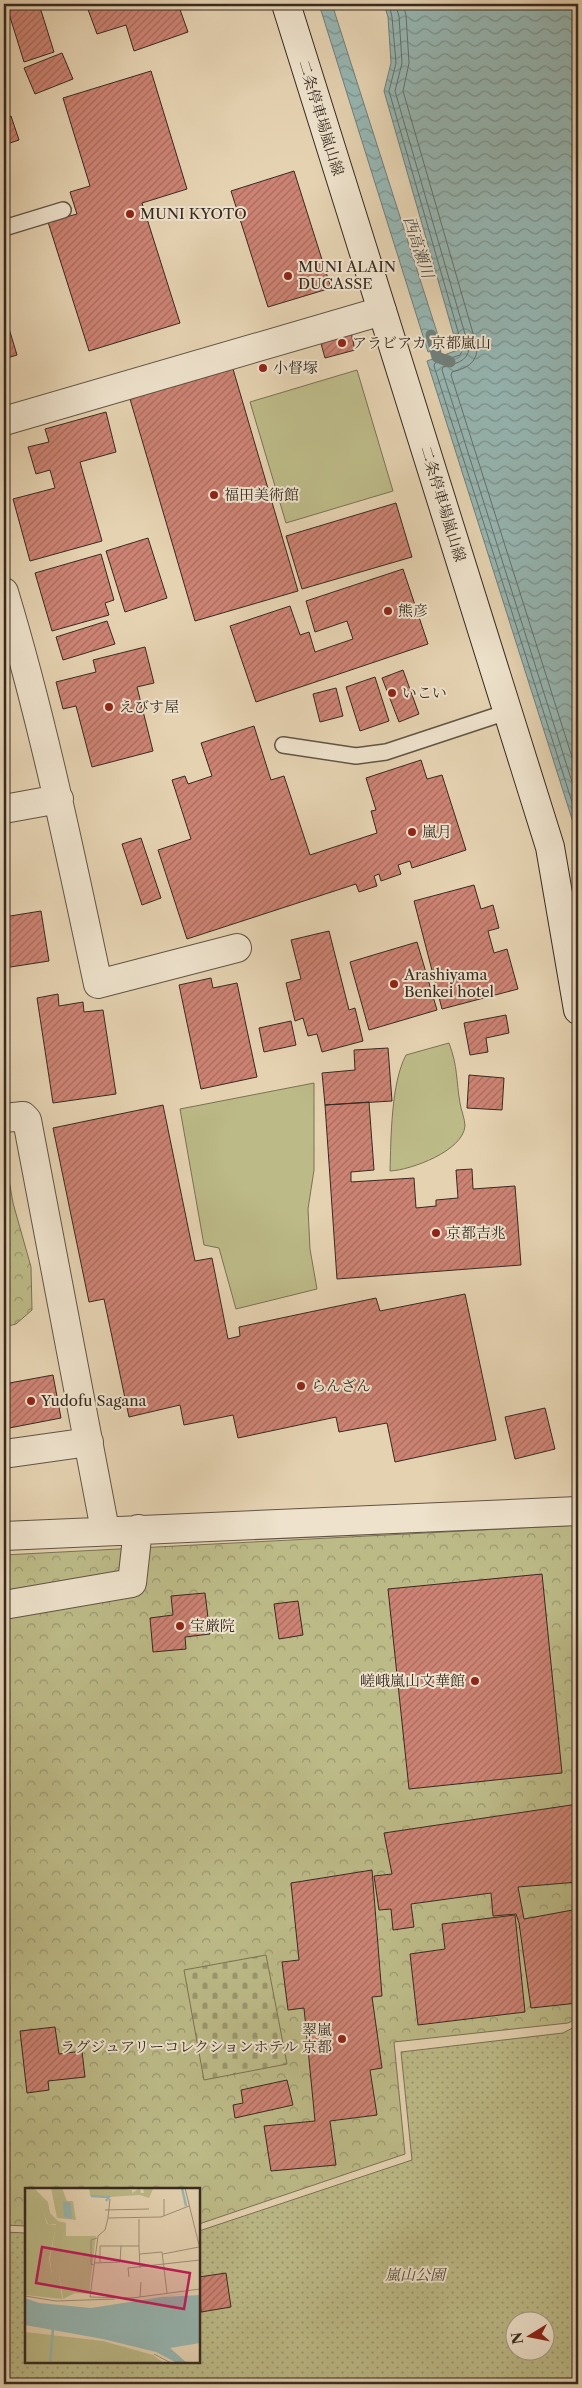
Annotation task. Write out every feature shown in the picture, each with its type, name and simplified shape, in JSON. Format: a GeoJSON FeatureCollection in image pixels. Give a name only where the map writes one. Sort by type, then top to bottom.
{"type":"FeatureCollection","features":[{"type":"Feature","properties":{"kind":"street","name":"二条停車場嵐山線"},"geometry":{"type":"LineString","coordinates":[[286,4],[550,847],[578,1010]]}},
{"type":"Feature","properties":{"kind":"street"},"geometry":{"type":"LineString","coordinates":[[4,421],[382,311]]}},
{"type":"Feature","properties":{"kind":"street"},"geometry":{"type":"LineString","coordinates":[[4,592],[22,651],[59,800],[98,984],[237,948]]}},
{"type":"Feature","properties":{"kind":"street"},"geometry":{"type":"LineString","coordinates":[[4,809],[59,800]]}},
{"type":"Feature","properties":{"kind":"street"},"geometry":{"type":"LineString","coordinates":[[4,1118],[23,1116],[28,1120],[106,1530]]}},
{"type":"Feature","properties":{"kind":"street"},"geometry":{"type":"LineString","coordinates":[[4,1454],[89,1442]]}},
{"type":"Feature","properties":{"kind":"street"},"geometry":{"type":"LineString","coordinates":[[4,1536],[106,1530],[578,1511]]}},
{"type":"Feature","properties":{"kind":"street"},"geometry":{"type":"LineString","coordinates":[[4,1605],[132,1583],[138,1529]]}},
{"type":"Feature","properties":{"kind":"lane"},"geometry":{"type":"LineString","coordinates":[[4,228],[62,210]]}},
{"type":"Feature","properties":{"kind":"lane"},"geometry":{"type":"LineString","coordinates":[[283,744],[356,756],[386,752],[508,712]]}},
{"type":"Feature","properties":{"kind":"green space"},"geometry":{"type":"Polygon","coordinates":[[[357,370],[393,491],[286,523],[250,402],[357,370]]]}},
{"type":"Feature","properties":{"kind":"green space"},"geometry":{"type":"Polygon","coordinates":[[[449,1043],[465,1123],[462,1135],[446,1151],[435,1158],[410,1167],[390,1171],[397,1080],[406,1055],[449,1043]]]}},
{"type":"Feature","properties":{"kind":"green space"},"geometry":{"type":"Polygon","coordinates":[[[314,1083],[314,1170],[308,1209],[310,1249],[317,1289],[236,1309],[219,1248],[204,1245],[180,1109],[314,1083]]]}},
{"type":"Feature","properties":{"kind":"green space"},"geometry":{"type":"Polygon","coordinates":[[[4,1168],[8,1174],[13,1203],[31,1267],[32,1310],[16,1324],[4,1327],[4,1168]]]}},
{"type":"Feature","properties":{"kind":"green space"},"geometry":{"type":"Polygon","coordinates":[[[578,1525],[578,2018],[568,2023],[394,2042],[405,2154],[200,2224],[200,2188],[25,2188],[25,2226],[4,2225],[4,1555],[578,1525]]]}},
{"type":"Feature","properties":{"kind":"green space"},"geometry":{"type":"Polygon","coordinates":[[[266,1955],[287,2064],[204,2080],[184,1970],[266,1955]]]}},
{"type":"Feature","properties":{"kind":"green space","name":"嵐山公園"},"geometry":{"type":"Polygon","coordinates":[[[578,2025],[578,2384],[4,2384],[4,2232],[25,2233],[25,2363],[200,2363],[200,2231],[412,2160],[401,2052],[563,2033],[578,2025]]]}},
{"type":"Feature","properties":{"kind":"water"},"geometry":{"type":"Polygon","coordinates":[[[319,4],[332,4],[442,348],[428,352],[319,4]]]}},
{"type":"Feature","properties":{"kind":"water"},"geometry":{"type":"Polygon","coordinates":[[[384,4],[578,4],[578,838],[427,361],[458,350],[384,91],[391,63],[388,17],[384,4]]]}},
{"type":"Feature","properties":{"kind":"building"},"geometry":{"type":"Polygon","coordinates":[[[6,4],[39,4],[54,52],[24,62],[6,4]]]}},
{"type":"Feature","properties":{"kind":"building"},"geometry":{"type":"Polygon","coordinates":[[[86,4],[145,4],[146,7],[155,4],[178,4],[188,32],[134,51],[126,25],[97,34],[86,4]]]}},
{"type":"Feature","properties":{"kind":"building"},"geometry":{"type":"Polygon","coordinates":[[[62,53],[73,79],[35,94],[24,68],[62,53]]]}},
{"type":"Feature","properties":{"kind":"building"},"geometry":{"type":"Polygon","coordinates":[[[151,71],[187,189],[142,203],[180,323],[89,351],[48,222],[77,214],[70,192],[90,186],[63,98],[151,71]]]}},
{"type":"Feature","properties":{"kind":"building"},"geometry":{"type":"Polygon","coordinates":[[[11,116],[19,140],[4,145],[4,119],[11,116]]]}},
{"type":"Feature","properties":{"kind":"building"},"geometry":{"type":"Polygon","coordinates":[[[294,171],[331,288],[268,307],[231,191],[294,171]]]}},
{"type":"Feature","properties":{"kind":"building"},"geometry":{"type":"Polygon","coordinates":[[[4,312],[17,355],[4,359],[4,312]]]}},
{"type":"Feature","properties":{"kind":"building"},"geometry":{"type":"Polygon","coordinates":[[[351,332],[355,350],[325,358],[320,340],[351,332]]]}},
{"type":"Feature","properties":{"kind":"building","name":"福田美術館"},"geometry":{"type":"Polygon","coordinates":[[[233,369],[298,591],[195,621],[130,399],[233,369]]]}},
{"type":"Feature","properties":{"kind":"building"},"geometry":{"type":"Polygon","coordinates":[[[106,412],[116,452],[80,462],[102,541],[30,561],[13,499],[55,488],[50,470],[36,474],[28,447],[49,442],[45,429],[106,412]]]}},
{"type":"Feature","properties":{"kind":"building"},"geometry":{"type":"Polygon","coordinates":[[[396,503],[412,557],[302,589],[286,536],[396,503]]]}},
{"type":"Feature","properties":{"kind":"building"},"geometry":{"type":"Polygon","coordinates":[[[148,538],[167,598],[125,612],[106,551],[148,538]]]}},
{"type":"Feature","properties":{"kind":"building"},"geometry":{"type":"Polygon","coordinates":[[[101,554],[114,600],[105,603],[109,615],[52,631],[35,573],[101,554]]]}},
{"type":"Feature","properties":{"kind":"building"},"geometry":{"type":"Polygon","coordinates":[[[403,569],[428,644],[256,702],[230,626],[290,606],[300,635],[309,632],[315,652],[353,639],[347,621],[315,632],[306,601],[403,569]]]}},
{"type":"Feature","properties":{"kind":"building"},"geometry":{"type":"Polygon","coordinates":[[[107,621],[115,644],[63,660],[56,637],[107,621]]]}},
{"type":"Feature","properties":{"kind":"building","name":"えびす屋"},"geometry":{"type":"Polygon","coordinates":[[[145,647],[154,683],[137,687],[153,751],[92,767],[76,706],[63,709],[56,682],[96,672],[93,660],[145,647]]]}},
{"type":"Feature","properties":{"kind":"building"},"geometry":{"type":"Polygon","coordinates":[[[403,670],[419,714],[399,722],[382,678],[403,670]]]}},
{"type":"Feature","properties":{"kind":"building"},"geometry":{"type":"Polygon","coordinates":[[[375,677],[389,721],[360,731],[346,687],[375,677]]]}},
{"type":"Feature","properties":{"kind":"building"},"geometry":{"type":"Polygon","coordinates":[[[4,682],[8,698],[4,699],[4,682]]]}},
{"type":"Feature","properties":{"kind":"building"},"geometry":{"type":"Polygon","coordinates":[[[336,688],[343,716],[320,722],[313,694],[336,688]]]}},
{"type":"Feature","properties":{"kind":"building"},"geometry":{"type":"Polygon","coordinates":[[[254,726],[271,780],[284,776],[310,855],[377,833],[371,811],[376,810],[366,778],[421,760],[427,779],[442,775],[466,850],[412,868],[410,861],[398,865],[401,874],[381,881],[379,874],[374,876],[377,886],[359,892],[356,884],[187,939],[158,850],[191,839],[172,780],[185,776],[188,784],[212,776],[201,743],[254,726]]]}},
{"type":"Feature","properties":{"kind":"building"},"geometry":{"type":"Polygon","coordinates":[[[141,838],[161,898],[142,905],[122,844],[141,838]]]}},
{"type":"Feature","properties":{"kind":"building"},"geometry":{"type":"Polygon","coordinates":[[[474,885],[481,909],[493,905],[499,928],[488,931],[494,953],[507,949],[518,989],[442,1009],[414,901],[474,885]]]}},
{"type":"Feature","properties":{"kind":"building"},"geometry":{"type":"Polygon","coordinates":[[[41,911],[49,961],[4,968],[4,917],[41,911]]]}},
{"type":"Feature","properties":{"kind":"building"},"geometry":{"type":"Polygon","coordinates":[[[329,931],[349,1010],[355,1008],[363,1041],[322,1052],[317,1034],[308,1036],[303,1018],[295,1021],[286,983],[301,979],[291,940],[329,931]]]}},
{"type":"Feature","properties":{"kind":"building"},"geometry":{"type":"Polygon","coordinates":[[[417,942],[437,1010],[369,1030],[350,962],[417,942]]]}},
{"type":"Feature","properties":{"kind":"building"},"geometry":{"type":"Polygon","coordinates":[[[211,978],[213,988],[237,983],[257,1077],[201,1089],[179,985],[211,978]]]}},
{"type":"Feature","properties":{"kind":"building"},"geometry":{"type":"Polygon","coordinates":[[[58,994],[59,1006],[83,1002],[84,1012],[103,1010],[116,1094],[53,1103],[37,998],[58,994]]]}},
{"type":"Feature","properties":{"kind":"building"},"geometry":{"type":"Polygon","coordinates":[[[506,1015],[509,1033],[486,1038],[488,1052],[470,1055],[464,1023],[506,1015]]]}},
{"type":"Feature","properties":{"kind":"building"},"geometry":{"type":"Polygon","coordinates":[[[291,1021],[296,1045],[264,1052],[259,1028],[291,1021]]]}},
{"type":"Feature","properties":{"kind":"building"},"geometry":{"type":"Polygon","coordinates":[[[388,1048],[392,1101],[325,1105],[322,1073],[355,1070],[354,1050],[388,1048]]]}},
{"type":"Feature","properties":{"kind":"building"},"geometry":{"type":"Polygon","coordinates":[[[469,1075],[504,1078],[502,1110],[467,1108],[469,1075]]]}},
{"type":"Feature","properties":{"kind":"building"},"geometry":{"type":"Polygon","coordinates":[[[369,1102],[374,1170],[351,1172],[351,1182],[414,1178],[416,1208],[436,1206],[436,1200],[458,1198],[456,1170],[472,1169],[473,1189],[515,1186],[521,1265],[337,1279],[325,1105],[369,1102]]]}},
{"type":"Feature","properties":{"kind":"building"},"geometry":{"type":"Polygon","coordinates":[[[163,1105],[195,1261],[212,1258],[228,1339],[240,1336],[239,1327],[376,1298],[380,1311],[465,1294],[496,1440],[395,1462],[387,1423],[339,1432],[336,1417],[238,1438],[233,1415],[184,1425],[180,1405],[129,1417],[104,1299],[89,1302],[53,1128],[163,1105]]]}},
{"type":"Feature","properties":{"kind":"building","name":"Yudofu Sagana"},"geometry":{"type":"Polygon","coordinates":[[[53,1375],[61,1418],[4,1429],[4,1384],[53,1375]]]}},
{"type":"Feature","properties":{"kind":"building"},"geometry":{"type":"Polygon","coordinates":[[[545,1408],[555,1449],[515,1459],[505,1417],[545,1408]]]}},
{"type":"Feature","properties":{"kind":"building","name":"嵯峨嵐山文華館"},"geometry":{"type":"Polygon","coordinates":[[[542,1574],[562,1773],[409,1789],[388,1589],[542,1574]]]}},
{"type":"Feature","properties":{"kind":"building","name":"宝厳院"},"geometry":{"type":"Polygon","coordinates":[[[205,1593],[210,1634],[185,1637],[186,1649],[153,1652],[150,1618],[173,1615],[171,1596],[205,1593]]]}},
{"type":"Feature","properties":{"kind":"building"},"geometry":{"type":"Polygon","coordinates":[[[298,1601],[303,1635],[279,1639],[274,1604],[298,1601]]]}},
{"type":"Feature","properties":{"kind":"building"},"geometry":{"type":"Polygon","coordinates":[[[578,1804],[578,1882],[518,1887],[524,1919],[578,1909],[578,2003],[531,2008],[519,1923],[516,1914],[493,1916],[491,1893],[411,1904],[414,1927],[393,1930],[391,1909],[379,1910],[374,1876],[392,1874],[384,1833],[578,1804]]]}},
{"type":"Feature","properties":{"kind":"building","name":"翠嵐 ラグジュアリーコレクションホテル 京都"},"geometry":{"type":"Polygon","coordinates":[[[372,1870],[382,1996],[372,1997],[382,2068],[370,2070],[377,2115],[330,2121],[336,2165],[271,2171],[264,2126],[315,2121],[304,2008],[288,2010],[282,1962],[299,1960],[291,1883],[372,1870]]]}},
{"type":"Feature","properties":{"kind":"building"},"geometry":{"type":"Polygon","coordinates":[[[515,1915],[525,2012],[418,2025],[410,1954],[445,1949],[442,1924],[515,1915]]]}},
{"type":"Feature","properties":{"kind":"building"},"geometry":{"type":"Polygon","coordinates":[[[55,2027],[59,2054],[82,2051],[85,2077],[48,2081],[49,2090],[27,2093],[20,2031],[55,2027]]]}},
{"type":"Feature","properties":{"kind":"building"},"geometry":{"type":"Polygon","coordinates":[[[287,2080],[293,2105],[235,2118],[233,2105],[243,2103],[241,2090],[287,2080]]]}},
{"type":"Feature","properties":{"kind":"building"},"geometry":{"type":"Polygon","coordinates":[[[226,2273],[231,2307],[201,2312],[200,2277],[226,2273]]]}},
{"type":"Feature","properties":{"kind":"waterway","name":"西高瀬川"},"geometry":{"type":"LineString","coordinates":[[431,335],[437,357],[450,362]]}},
{"type":"Feature","properties":{"kind":"place","name":"MUNI KYOTO"},"geometry":{"type":"Point","coordinates":[130,214]}},
{"type":"Feature","properties":{"kind":"place","name":"MUNI ALAIN DUCASSE"},"geometry":{"type":"Point","coordinates":[288,276]}},
{"type":"Feature","properties":{"kind":"place","name":"アラビアカ 京都嵐山"},"geometry":{"type":"Point","coordinates":[342,343]}},
{"type":"Feature","properties":{"kind":"place","name":"小督塚"},"geometry":{"type":"Point","coordinates":[263,368]}},
{"type":"Feature","properties":{"kind":"place","name":"福田美術館"},"geometry":{"type":"Point","coordinates":[214,495]}},
{"type":"Feature","properties":{"kind":"place","name":"熊彦"},"geometry":{"type":"Point","coordinates":[388,611]}},
{"type":"Feature","properties":{"kind":"place","name":"いこい"},"geometry":{"type":"Point","coordinates":[392,693]}},
{"type":"Feature","properties":{"kind":"place","name":"えびす屋"},"geometry":{"type":"Point","coordinates":[109,707]}},
{"type":"Feature","properties":{"kind":"place","name":"嵐月"},"geometry":{"type":"Point","coordinates":[412,832]}},
{"type":"Feature","properties":{"kind":"place","name":"Arashiyama Benkei hotel"},"geometry":{"type":"Point","coordinates":[394,984]}},
{"type":"Feature","properties":{"kind":"place","name":"京都吉兆"},"geometry":{"type":"Point","coordinates":[436,1233]}},
{"type":"Feature","properties":{"kind":"place","name":"らんざん"},"geometry":{"type":"Point","coordinates":[301,1386]}},
{"type":"Feature","properties":{"kind":"place","name":"Yudofu Sagana"},"geometry":{"type":"Point","coordinates":[31,1401]}},
{"type":"Feature","properties":{"kind":"place","name":"宝厳院"},"geometry":{"type":"Point","coordinates":[180,1626]}},
{"type":"Feature","properties":{"kind":"place","name":"嵯峨嵐山文華館"},"geometry":{"type":"Point","coordinates":[475,1681]}},
{"type":"Feature","properties":{"kind":"place","name":"翠嵐 ラグジュアリーコレクションホテル 京都"},"geometry":{"type":"Point","coordinates":[342,2039]}}]}
